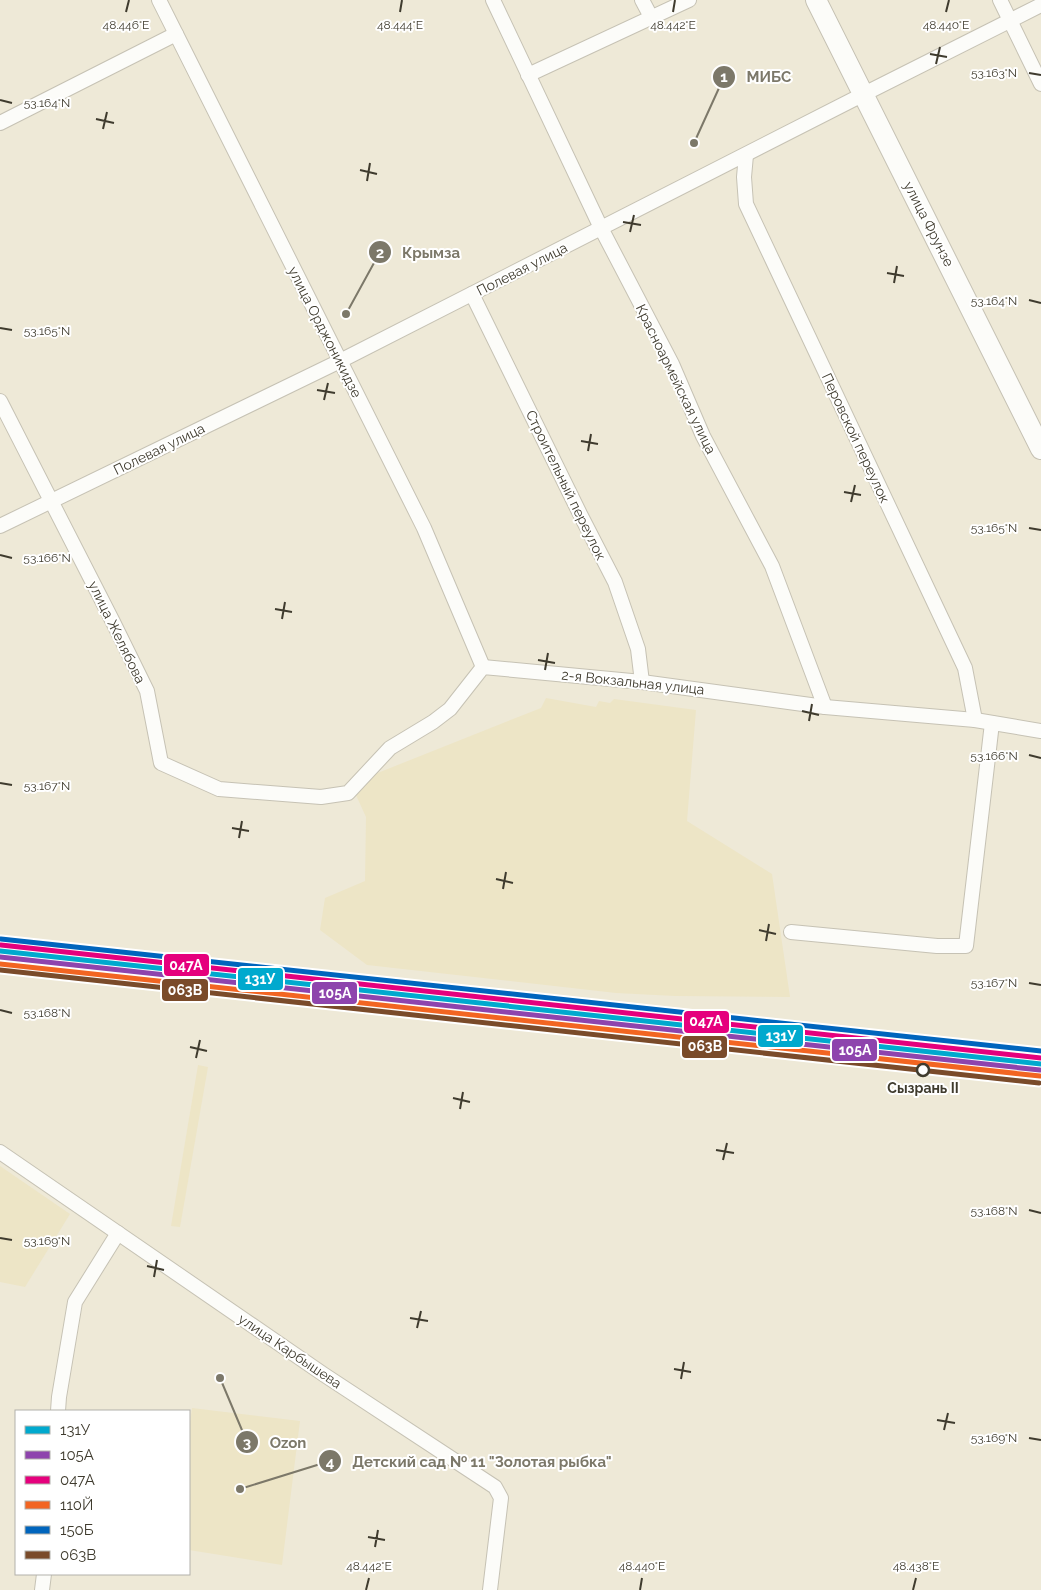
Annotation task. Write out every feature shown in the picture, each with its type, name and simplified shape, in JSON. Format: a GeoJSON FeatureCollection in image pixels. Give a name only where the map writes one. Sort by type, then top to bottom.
{"type":"FeatureCollection","features":[{"type":"Feature","properties":{"kind":"street","name":"улица Орджоникидзе"},"geometry":{"type":"LineString","coordinates":[[159,0],[424,528],[483,667]]}},
{"type":"Feature","properties":{"kind":"street","name":"Красноармейская улица"},"geometry":{"type":"LineString","coordinates":[[493,0],[601,228],[672,364],[703,436],[772,566],[825,707]]}},
{"type":"Feature","properties":{"kind":"street"},"geometry":{"type":"LineString","coordinates":[[642,0],[651,17]]}},
{"type":"Feature","properties":{"kind":"street"},"geometry":{"type":"LineString","coordinates":[[528,75],[689,0]]}},
{"type":"Feature","properties":{"kind":"street","name":"улица Фрунзе"},"geometry":{"type":"LineString","coordinates":[[816,0],[1041,449]]}},
{"type":"Feature","properties":{"kind":"street"},"geometry":{"type":"LineString","coordinates":[[1000,0],[1041,84]]}},
{"type":"Feature","properties":{"kind":"street","name":"Полевая улица"},"geometry":{"type":"LineString","coordinates":[[0,526],[340,361],[1041,5]]}},
{"type":"Feature","properties":{"kind":"street"},"geometry":{"type":"LineString","coordinates":[[0,123],[176,34]]}},
{"type":"Feature","properties":{"kind":"street","name":"Перовской переулок"},"geometry":{"type":"LineString","coordinates":[[746,155],[744,178],[746,204],[964,668],[975,720]]}},
{"type":"Feature","properties":{"kind":"street","name":"Строительный переулок"},"geometry":{"type":"LineString","coordinates":[[472,294],[615,582],[638,649],[642,682]]}},
{"type":"Feature","properties":{"kind":"street","name":"улица Желябова"},"geometry":{"type":"LineString","coordinates":[[0,401],[147,691],[161,763],[219,790],[321,797],[348,793],[390,748],[434,722],[450,709],[483,667]]}},
{"type":"Feature","properties":{"kind":"street","name":"2-я Вокзальная улица"},"geometry":{"type":"LineString","coordinates":[[483,667],[642,682],[825,707],[975,720],[1041,731]]}},
{"type":"Feature","properties":{"kind":"street"},"geometry":{"type":"LineString","coordinates":[[791,932],[937,946],[966,946],[992,723]]}},
{"type":"Feature","properties":{"kind":"street","name":"улица Карбышева"},"geometry":{"type":"LineString","coordinates":[[0,1152],[316,1369],[495,1487],[501,1498],[490,1590]]}},
{"type":"Feature","properties":{"kind":"street"},"geometry":{"type":"LineString","coordinates":[[58,1410],[75,1302],[118,1233]]}},
{"type":"Feature","properties":{"kind":"street"},"geometry":{"type":"LineString","coordinates":[[42,1590],[44,1575]]}},
{"type":"Feature","properties":{"kind":"shaded area"},"geometry":{"type":"Polygon","coordinates":[[[546,698],[596,707],[599,701],[610,703],[614,699],[696,710],[687,821],[772,874],[790,997],[675,996],[616,993],[367,965],[320,930],[325,898],[365,881],[366,817],[355,793],[370,776],[541,708],[546,698]]]}},
{"type":"Feature","properties":{"kind":"shaded area"},"geometry":{"type":"Polygon","coordinates":[[[198,1065],[208,1067],[180,1227],[171,1226],[198,1065]]]}},
{"type":"Feature","properties":{"kind":"shaded area"},"geometry":{"type":"Polygon","coordinates":[[[0,1166],[70,1214],[25,1287],[0,1282],[0,1166]]]}},
{"type":"Feature","properties":{"kind":"shaded area"},"geometry":{"type":"Polygon","coordinates":[[[192,1408],[300,1421],[282,1565],[190,1550],[190,1422],[192,1408]]]}},
{"type":"Feature","properties":{"kind":"transit line","name":"150Б"},"geometry":{"type":"LineString","coordinates":[[1,939],[1041,1051]]}},
{"type":"Feature","properties":{"kind":"transit line","name":"047А"},"geometry":{"type":"LineString","coordinates":[[1,945],[1041,1058]]}},
{"type":"Feature","properties":{"kind":"transit line","name":"131У"},"geometry":{"type":"LineString","coordinates":[[0,951],[1041,1064]]}},
{"type":"Feature","properties":{"kind":"transit line","name":"105А"},"geometry":{"type":"LineString","coordinates":[[0,957],[1040,1070]]}},
{"type":"Feature","properties":{"kind":"transit line","name":"110Й"},"geometry":{"type":"LineString","coordinates":[[0,964],[1040,1076]]}},
{"type":"Feature","properties":{"kind":"transit line","name":"063В"},"geometry":{"type":"LineString","coordinates":[[0,970],[1039,1083]]}},
{"type":"Feature","properties":{"kind":"place","name":"МИБС"},"geometry":{"type":"Point","coordinates":[694,143]}},
{"type":"Feature","properties":{"kind":"place","name":"Крымза"},"geometry":{"type":"Point","coordinates":[346,314]}},
{"type":"Feature","properties":{"kind":"place","name":"Сызрань II"},"geometry":{"type":"Point","coordinates":[923,1070]}},
{"type":"Feature","properties":{"kind":"place","name":"Ozon"},"geometry":{"type":"Point","coordinates":[220,1378]}},
{"type":"Feature","properties":{"kind":"place","name":"Детский сад № 11 \"Золотая рыбка\""},"geometry":{"type":"Point","coordinates":[240,1489]}}]}
